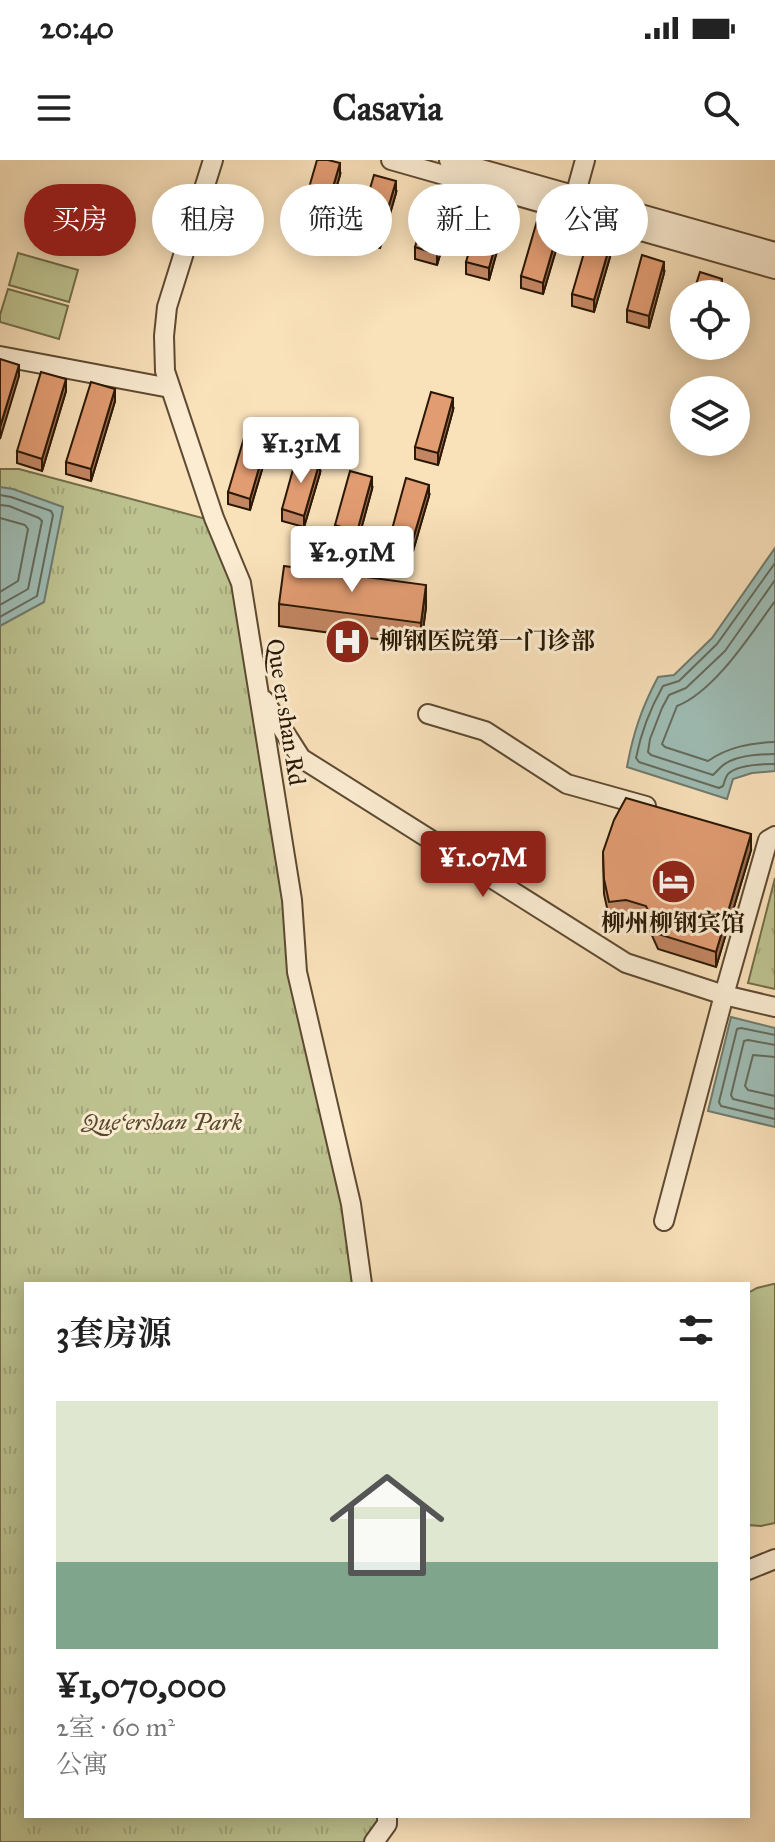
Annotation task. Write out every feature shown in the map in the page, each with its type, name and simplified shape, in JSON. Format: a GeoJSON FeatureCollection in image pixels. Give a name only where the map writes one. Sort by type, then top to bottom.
{"type":"FeatureCollection","features":[{"type":"Feature","properties":{"kind":"street","name":"Que er shan Rd"},"geometry":{"type":"LineString","coordinates":[[213,160],[167,307],[165,371],[214,518],[241,583],[292,900],[297,972],[351,1204],[362,1282]]}},
{"type":"Feature","properties":{"kind":"street"},"geometry":{"type":"LineString","coordinates":[[391,160],[774,254]]}},
{"type":"Feature","properties":{"kind":"street"},"geometry":{"type":"LineString","coordinates":[[449,160],[536,185]]}},
{"type":"Feature","properties":{"kind":"street"},"geometry":{"type":"LineString","coordinates":[[578,184],[585,160]]}},
{"type":"Feature","properties":{"kind":"street"},"geometry":{"type":"LineString","coordinates":[[648,217],[774,254]]}},
{"type":"Feature","properties":{"kind":"street"},"geometry":{"type":"LineString","coordinates":[[0,356],[170,388]]}},
{"type":"Feature","properties":{"kind":"street"},"geometry":{"type":"LineString","coordinates":[[258,691],[301,758],[626,963],[724,995],[775,1007]]}},
{"type":"Feature","properties":{"kind":"street"},"geometry":{"type":"LineString","coordinates":[[428,714],[485,731],[567,784],[668,812]]}},
{"type":"Feature","properties":{"kind":"street"},"geometry":{"type":"LineString","coordinates":[[664,1221],[765,837]]}},
{"type":"Feature","properties":{"kind":"street"},"geometry":{"type":"LineString","coordinates":[[750,1569],[775,1559]]}},
{"type":"Feature","properties":{"kind":"street"},"geometry":{"type":"LineString","coordinates":[[374,1842],[387,1824],[387,1818]]}},
{"type":"Feature","properties":{"kind":"green space"},"geometry":{"type":"Polygon","coordinates":[[[18,253],[78,270],[69,302],[9,285],[18,253]]]}},
{"type":"Feature","properties":{"kind":"green space"},"geometry":{"type":"Polygon","coordinates":[[[8,289],[68,306],[59,339],[0,322],[8,289]]]}},
{"type":"Feature","properties":{"kind":"green space","name":"Que‘ershan Park"},"geometry":{"type":"Polygon","coordinates":[[[0,469],[19,469],[210,520],[233,589],[348,1205],[355,1282],[24,1282],[24,1818],[380,1818],[368,1842],[0,1842],[0,469]]]}},
{"type":"Feature","properties":{"kind":"green space"},"geometry":{"type":"Polygon","coordinates":[[[775,878],[775,989],[748,983],[775,878]]]}},
{"type":"Feature","properties":{"kind":"green space"},"geometry":{"type":"Polygon","coordinates":[[[775,1284],[775,1523],[761,1526],[750,1525],[750,1292],[775,1284]]]}},
{"type":"Feature","properties":{"kind":"water"},"geometry":{"type":"Polygon","coordinates":[[[0,487],[63,507],[44,602],[0,626],[0,487]]]}},
{"type":"Feature","properties":{"kind":"water"},"geometry":{"type":"Polygon","coordinates":[[[775,548],[775,771],[733,779],[727,799],[627,767],[639,720],[658,677],[674,675],[712,638],[775,548]]]}},
{"type":"Feature","properties":{"kind":"water"},"geometry":{"type":"Polygon","coordinates":[[[731,1017],[775,1028],[775,1127],[708,1111],[731,1017]]]}},
{"type":"Feature","properties":{"kind":"building"},"geometry":{"type":"Polygon","coordinates":[[[317,160],[340,163],[334,184],[310,184],[317,160]]]}},
{"type":"Feature","properties":{"kind":"building"},"geometry":{"type":"Polygon","coordinates":[[[374,175],[396,181],[392,195],[392,184],[371,184],[374,175]]]}},
{"type":"Feature","properties":{"kind":"building"},"geometry":{"type":"Polygon","coordinates":[[[536,224],[536,256],[551,256],[543,283],[521,276],[536,224]]]}},
{"type":"Feature","properties":{"kind":"building"},"geometry":{"type":"Polygon","coordinates":[[[468,256],[492,256],[489,268],[466,262],[468,256]]]}},
{"type":"Feature","properties":{"kind":"building"},"geometry":{"type":"Polygon","coordinates":[[[583,256],[607,256],[594,300],[572,294],[583,256]]]}},
{"type":"Feature","properties":{"kind":"building"},"geometry":{"type":"Polygon","coordinates":[[[642,256],[664,262],[649,316],[627,310],[642,256]]]}},
{"type":"Feature","properties":{"kind":"building"},"geometry":{"type":"Polygon","coordinates":[[[700,272],[722,279],[722,280],[697,280],[700,272]]]}},
{"type":"Feature","properties":{"kind":"building"},"geometry":{"type":"Polygon","coordinates":[[[0,359],[19,365],[0,427],[0,359]]]}},
{"type":"Feature","properties":{"kind":"building"},"geometry":{"type":"Polygon","coordinates":[[[41,372],[66,379],[42,459],[17,451],[41,372]]]}},
{"type":"Feature","properties":{"kind":"building"},"geometry":{"type":"Polygon","coordinates":[[[91,382],[115,389],[91,469],[66,462],[91,382]]]}},
{"type":"Feature","properties":{"kind":"building"},"geometry":{"type":"Polygon","coordinates":[[[431,392],[453,398],[438,453],[415,447],[431,392]]]}},
{"type":"Feature","properties":{"kind":"building"},"geometry":{"type":"Polygon","coordinates":[[[244,438],[266,444],[250,499],[228,492],[244,438]]]}},
{"type":"Feature","properties":{"kind":"building"},"geometry":{"type":"Polygon","coordinates":[[[297,455],[320,461],[304,516],[282,509],[297,455]]]}},
{"type":"Feature","properties":{"kind":"building"},"geometry":{"type":"Polygon","coordinates":[[[350,471],[372,477],[357,532],[335,525],[350,471]]]}},
{"type":"Feature","properties":{"kind":"building"},"geometry":{"type":"Polygon","coordinates":[[[406,478],[429,485],[413,539],[391,533],[406,478]]]}},
{"type":"Feature","properties":{"kind":"building"},"geometry":{"type":"Polygon","coordinates":[[[284,566],[426,585],[421,623],[279,604],[284,566]]]}},
{"type":"Feature","properties":{"kind":"building","name":"柳州柳钢宾馆"},"geometry":{"type":"Polygon","coordinates":[[[626,798],[751,834],[716,952],[658,934],[646,906],[626,900],[609,902],[603,852],[614,820],[626,798]]]}},
{"type":"Feature","properties":{"kind":"place","name":"柳钢医院第一门诊部"},"geometry":{"type":"Point","coordinates":[348,641]}},
{"type":"Feature","properties":{"kind":"place","name":"柳州柳钢宾馆"},"geometry":{"type":"Point","coordinates":[673,881]}}]}
